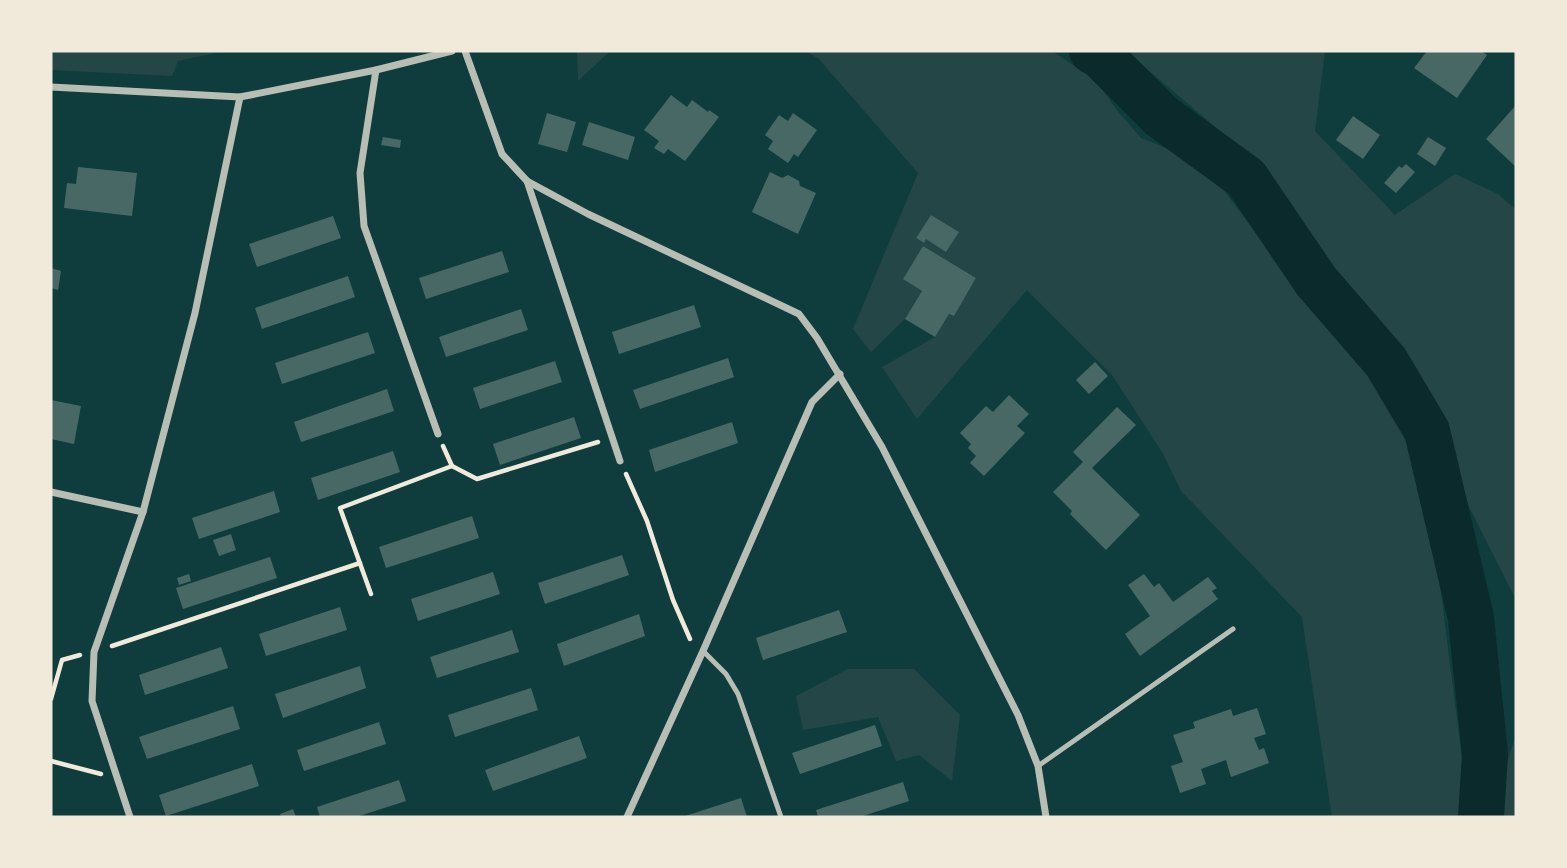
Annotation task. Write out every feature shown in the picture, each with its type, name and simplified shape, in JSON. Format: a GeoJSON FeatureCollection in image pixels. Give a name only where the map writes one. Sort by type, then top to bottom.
{"type":"FeatureCollection","features":[{"type":"Feature","properties":{"kind":"street"},"geometry":{"type":"LineString","coordinates":[[51,87],[240,97],[376,70],[452,51]]}},
{"type":"Feature","properties":{"kind":"street"},"geometry":{"type":"LineString","coordinates":[[465,51],[502,153],[527,181],[588,214],[799,314],[840,374],[882,447],[1018,715],[1038,766],[1046,817]]}},
{"type":"Feature","properties":{"kind":"street"},"geometry":{"type":"LineString","coordinates":[[376,70],[360,173],[365,226],[438,434]]}},
{"type":"Feature","properties":{"kind":"street"},"geometry":{"type":"LineString","coordinates":[[130,817],[92,701],[94,652],[144,512],[195,313],[240,97]]}},
{"type":"Feature","properties":{"kind":"street"},"geometry":{"type":"LineString","coordinates":[[527,181],[620,461]]}},
{"type":"Feature","properties":{"kind":"street"},"geometry":{"type":"LineString","coordinates":[[627,817],[812,402],[840,374]]}},
{"type":"Feature","properties":{"kind":"street"},"geometry":{"type":"LineString","coordinates":[[51,492],[144,512]]}},
{"type":"Feature","properties":{"kind":"lane"},"geometry":{"type":"LineString","coordinates":[[1038,766],[1233,629]]}},
{"type":"Feature","properties":{"kind":"lane"},"geometry":{"type":"LineString","coordinates":[[702,651],[726,674],[738,694],[781,817]]}},
{"type":"Feature","properties":{"kind":"path"},"geometry":{"type":"LineString","coordinates":[[438,434],[452,466],[477,479],[612,438]]}},
{"type":"Feature","properties":{"kind":"path"},"geometry":{"type":"LineString","coordinates":[[620,461],[647,522],[673,600],[690,639]]}},
{"type":"Feature","properties":{"kind":"path"},"geometry":{"type":"LineString","coordinates":[[371,594],[340,508],[452,466]]}},
{"type":"Feature","properties":{"kind":"path"},"geometry":{"type":"LineString","coordinates":[[51,699],[62,660],[94,652],[360,563]]}},
{"type":"Feature","properties":{"kind":"path"},"geometry":{"type":"LineString","coordinates":[[51,761],[117,778]]}},
{"type":"Feature","properties":{"kind":"shaded area"},"geometry":{"type":"Polygon","coordinates":[[[51,51],[245,51],[215,53],[178,61],[172,76],[51,70],[51,51]]]}},
{"type":"Feature","properties":{"kind":"shaded area"},"geometry":{"type":"Polygon","coordinates":[[[577,51],[610,51],[578,81],[577,51]]]}},
{"type":"Feature","properties":{"kind":"shaded area"},"geometry":{"type":"Polygon","coordinates":[[[805,51],[1052,51],[1095,79],[1141,138],[1204,164],[1301,293],[1406,423],[1438,569],[1466,790],[1498,789],[1516,735],[1516,817],[1332,817],[1302,617],[1181,491],[1162,452],[1112,375],[1027,290],[917,419],[882,367],[935,337],[949,314],[954,316],[976,278],[923,246],[903,279],[922,291],[905,319],[871,352],[853,329],[918,173],[819,59],[805,51]],[[931,215],[916,238],[923,243],[926,239],[946,251],[958,232],[931,215]]]}},
{"type":"Feature","properties":{"kind":"shaded area"},"geometry":{"type":"Polygon","coordinates":[[[1126,51],[1325,51],[1315,131],[1395,215],[1455,174],[1498,194],[1516,210],[1516,600],[1463,495],[1430,393],[1344,287],[1261,166],[1126,51]]]}},
{"type":"Feature","properties":{"kind":"shaded area"},"geometry":{"type":"Polygon","coordinates":[[[848,669],[914,669],[960,715],[952,781],[919,755],[896,761],[878,717],[803,730],[796,696],[848,669]]]}},
{"type":"Feature","properties":{"kind":"building"},"geometry":{"type":"Polygon","coordinates":[[[1427,51],[1481,51],[1487,55],[1457,98],[1414,68],[1427,51]]]}},
{"type":"Feature","properties":{"kind":"building"},"geometry":{"type":"Polygon","coordinates":[[[671,95],[687,107],[692,100],[719,117],[685,161],[668,149],[664,154],[654,148],[659,141],[644,130],[671,95]]]}},
{"type":"Feature","properties":{"kind":"building"},"geometry":{"type":"Polygon","coordinates":[[[1516,105],[1516,167],[1486,139],[1516,105]]]}},
{"type":"Feature","properties":{"kind":"building"},"geometry":{"type":"Polygon","coordinates":[[[547,113],[576,122],[567,152],[538,144],[547,113]]]}},
{"type":"Feature","properties":{"kind":"building"},"geometry":{"type":"Polygon","coordinates":[[[793,113],[817,130],[798,157],[794,154],[788,163],[768,149],[773,141],[765,135],[779,115],[788,121],[793,113]]]}},
{"type":"Feature","properties":{"kind":"building"},"geometry":{"type":"Polygon","coordinates":[[[1353,116],[1380,135],[1363,159],[1336,140],[1353,116]]]}},
{"type":"Feature","properties":{"kind":"building"},"geometry":{"type":"Polygon","coordinates":[[[589,122],[635,137],[628,160],[582,145],[589,122]]]}},
{"type":"Feature","properties":{"kind":"building"},"geometry":{"type":"Polygon","coordinates":[[[383,137],[401,140],[400,148],[381,145],[383,137]]]}},
{"type":"Feature","properties":{"kind":"building"},"geometry":{"type":"Polygon","coordinates":[[[1428,137],[1446,148],[1435,166],[1417,154],[1428,137]]]}},
{"type":"Feature","properties":{"kind":"building"},"geometry":{"type":"Polygon","coordinates":[[[1406,164],[1415,172],[1396,193],[1384,183],[1399,166],[1402,168],[1406,164]]]}},
{"type":"Feature","properties":{"kind":"building"},"geometry":{"type":"Polygon","coordinates":[[[78,167],[137,173],[132,216],[64,208],[67,183],[76,184],[78,167]]]}},
{"type":"Feature","properties":{"kind":"building"},"geometry":{"type":"Polygon","coordinates":[[[770,172],[782,178],[788,175],[799,181],[800,186],[816,193],[798,234],[752,212],[770,172]]]}},
{"type":"Feature","properties":{"kind":"building"},"geometry":{"type":"Polygon","coordinates":[[[931,215],[959,232],[946,252],[926,239],[924,243],[916,238],[931,215]]]}},
{"type":"Feature","properties":{"kind":"building"},"geometry":{"type":"Polygon","coordinates":[[[333,216],[341,238],[257,267],[249,244],[333,216]]]}},
{"type":"Feature","properties":{"kind":"building"},"geometry":{"type":"Polygon","coordinates":[[[923,246],[976,278],[954,316],[949,314],[935,337],[905,319],[922,291],[903,279],[923,246]]]}},
{"type":"Feature","properties":{"kind":"building"},"geometry":{"type":"Polygon","coordinates":[[[502,251],[509,272],[426,299],[419,278],[502,251]]]}},
{"type":"Feature","properties":{"kind":"building"},"geometry":{"type":"Polygon","coordinates":[[[51,268],[61,271],[58,290],[51,288],[51,268]]]}},
{"type":"Feature","properties":{"kind":"building"},"geometry":{"type":"Polygon","coordinates":[[[348,276],[355,297],[262,329],[255,308],[348,276]]]}},
{"type":"Feature","properties":{"kind":"building"},"geometry":{"type":"Polygon","coordinates":[[[694,305],[701,327],[619,354],[612,332],[694,305]]]}},
{"type":"Feature","properties":{"kind":"building"},"geometry":{"type":"Polygon","coordinates":[[[521,309],[528,330],[446,357],[439,337],[521,309]]]}},
{"type":"Feature","properties":{"kind":"building"},"geometry":{"type":"Polygon","coordinates":[[[368,332],[375,353],[282,384],[275,363],[368,332]]]}},
{"type":"Feature","properties":{"kind":"building"},"geometry":{"type":"Polygon","coordinates":[[[728,358],[734,377],[640,409],[633,390],[728,358]]]}},
{"type":"Feature","properties":{"kind":"building"},"geometry":{"type":"Polygon","coordinates":[[[555,361],[562,382],[480,409],[473,388],[555,361]]]}},
{"type":"Feature","properties":{"kind":"building"},"geometry":{"type":"Polygon","coordinates":[[[1095,362],[1108,376],[1089,394],[1076,380],[1095,362]]]}},
{"type":"Feature","properties":{"kind":"building"},"geometry":{"type":"Polygon","coordinates":[[[387,389],[394,411],[301,442],[294,422],[387,389]]]}},
{"type":"Feature","properties":{"kind":"building"},"geometry":{"type":"Polygon","coordinates":[[[1009,395],[1029,414],[1017,426],[1025,433],[984,476],[970,463],[976,456],[968,448],[971,444],[960,433],[986,406],[993,412],[1009,395]]]}},
{"type":"Feature","properties":{"kind":"building"},"geometry":{"type":"Polygon","coordinates":[[[51,400],[81,406],[74,444],[51,439],[51,400]]]}},
{"type":"Feature","properties":{"kind":"building"},"geometry":{"type":"Polygon","coordinates":[[[1117,407],[1136,425],[1092,468],[1140,515],[1106,550],[1070,514],[1072,511],[1053,492],[1083,462],[1073,452],[1117,407]]]}},
{"type":"Feature","properties":{"kind":"building"},"geometry":{"type":"Polygon","coordinates":[[[574,417],[581,438],[500,465],[493,444],[574,417]]]}},
{"type":"Feature","properties":{"kind":"building"},"geometry":{"type":"Polygon","coordinates":[[[732,422],[738,443],[655,472],[649,450],[732,422]]]}},
{"type":"Feature","properties":{"kind":"building"},"geometry":{"type":"Polygon","coordinates":[[[393,451],[400,472],[318,500],[311,478],[393,451]]]}},
{"type":"Feature","properties":{"kind":"building"},"geometry":{"type":"Polygon","coordinates":[[[274,491],[280,512],[199,539],[192,518],[274,491]]]}},
{"type":"Feature","properties":{"kind":"building"},"geometry":{"type":"Polygon","coordinates":[[[472,516],[479,538],[386,568],[379,547],[472,516]]]}},
{"type":"Feature","properties":{"kind":"building"},"geometry":{"type":"Polygon","coordinates":[[[231,534],[236,550],[219,556],[213,540],[231,534]]]}},
{"type":"Feature","properties":{"kind":"building"},"geometry":{"type":"Polygon","coordinates":[[[622,555],[629,575],[545,604],[538,583],[622,555]]]}},
{"type":"Feature","properties":{"kind":"building"},"geometry":{"type":"Polygon","coordinates":[[[270,557],[277,578],[183,609],[176,588],[270,557]]]}},
{"type":"Feature","properties":{"kind":"building"},"geometry":{"type":"Polygon","coordinates":[[[493,572],[500,594],[418,621],[411,599],[493,572]]]}},
{"type":"Feature","properties":{"kind":"building"},"geometry":{"type":"Polygon","coordinates":[[[189,574],[191,581],[179,585],[177,578],[189,574]]]}},
{"type":"Feature","properties":{"kind":"building"},"geometry":{"type":"Polygon","coordinates":[[[1144,574],[1154,587],[1159,583],[1173,602],[1208,577],[1217,588],[1212,591],[1218,599],[1140,656],[1125,634],[1150,616],[1128,585],[1144,574]]]}},
{"type":"Feature","properties":{"kind":"building"},"geometry":{"type":"Polygon","coordinates":[[[340,607],[347,630],[266,656],[259,634],[340,607]]]}},
{"type":"Feature","properties":{"kind":"building"},"geometry":{"type":"Polygon","coordinates":[[[839,610],[847,632],[763,660],[756,638],[839,610]]]}},
{"type":"Feature","properties":{"kind":"building"},"geometry":{"type":"Polygon","coordinates":[[[639,614],[645,636],[564,666],[557,644],[639,614]]]}},
{"type":"Feature","properties":{"kind":"building"},"geometry":{"type":"Polygon","coordinates":[[[512,630],[519,652],[437,678],[430,657],[512,630]]]}},
{"type":"Feature","properties":{"kind":"building"},"geometry":{"type":"Polygon","coordinates":[[[221,647],[228,668],[145,695],[139,675],[221,647]]]}},
{"type":"Feature","properties":{"kind":"building"},"geometry":{"type":"Polygon","coordinates":[[[360,666],[366,688],[283,718],[275,694],[360,666]]]}},
{"type":"Feature","properties":{"kind":"building"},"geometry":{"type":"Polygon","coordinates":[[[531,688],[538,710],[455,737],[448,715],[531,688]]]}},
{"type":"Feature","properties":{"kind":"building"},"geometry":{"type":"Polygon","coordinates":[[[233,706],[240,729],[147,759],[139,737],[233,706]]]}},
{"type":"Feature","properties":{"kind":"building"},"geometry":{"type":"Polygon","coordinates":[[[1257,708],[1266,734],[1254,738],[1259,750],[1264,748],[1269,763],[1231,777],[1226,760],[1201,769],[1206,784],[1180,793],[1171,766],[1183,762],[1173,735],[1195,728],[1193,722],[1231,709],[1233,716],[1257,708]]]}},
{"type":"Feature","properties":{"kind":"building"},"geometry":{"type":"Polygon","coordinates":[[[379,722],[386,744],[304,771],[297,750],[379,722]]]}},
{"type":"Feature","properties":{"kind":"building"},"geometry":{"type":"Polygon","coordinates":[[[875,725],[882,746],[800,774],[792,753],[875,725]]]}},
{"type":"Feature","properties":{"kind":"building"},"geometry":{"type":"Polygon","coordinates":[[[579,736],[587,758],[493,791],[485,770],[579,736]]]}},
{"type":"Feature","properties":{"kind":"building"},"geometry":{"type":"Polygon","coordinates":[[[252,764],[259,786],[166,816],[159,795],[252,764]]]}},
{"type":"Feature","properties":{"kind":"building"},"geometry":{"type":"Polygon","coordinates":[[[399,780],[406,801],[356,817],[320,817],[317,807],[399,780]]]}},
{"type":"Feature","properties":{"kind":"building"},"geometry":{"type":"Polygon","coordinates":[[[903,782],[909,801],[860,817],[818,817],[816,810],[903,782]]]}},
{"type":"Feature","properties":{"kind":"building"},"geometry":{"type":"Polygon","coordinates":[[[741,798],[747,817],[682,817],[741,798]]]}},
{"type":"Feature","properties":{"kind":"building"},"geometry":{"type":"Polygon","coordinates":[[[293,809],[296,817],[281,817],[280,814],[293,809]]]}},
{"type":"Feature","properties":{"kind":"waterway"},"geometry":{"type":"LineString","coordinates":[[1092,51],[1101,56],[1161,116],[1246,178],[1316,281],[1386,362],[1427,431],[1471,618],[1485,755],[1481,817]]}}]}
